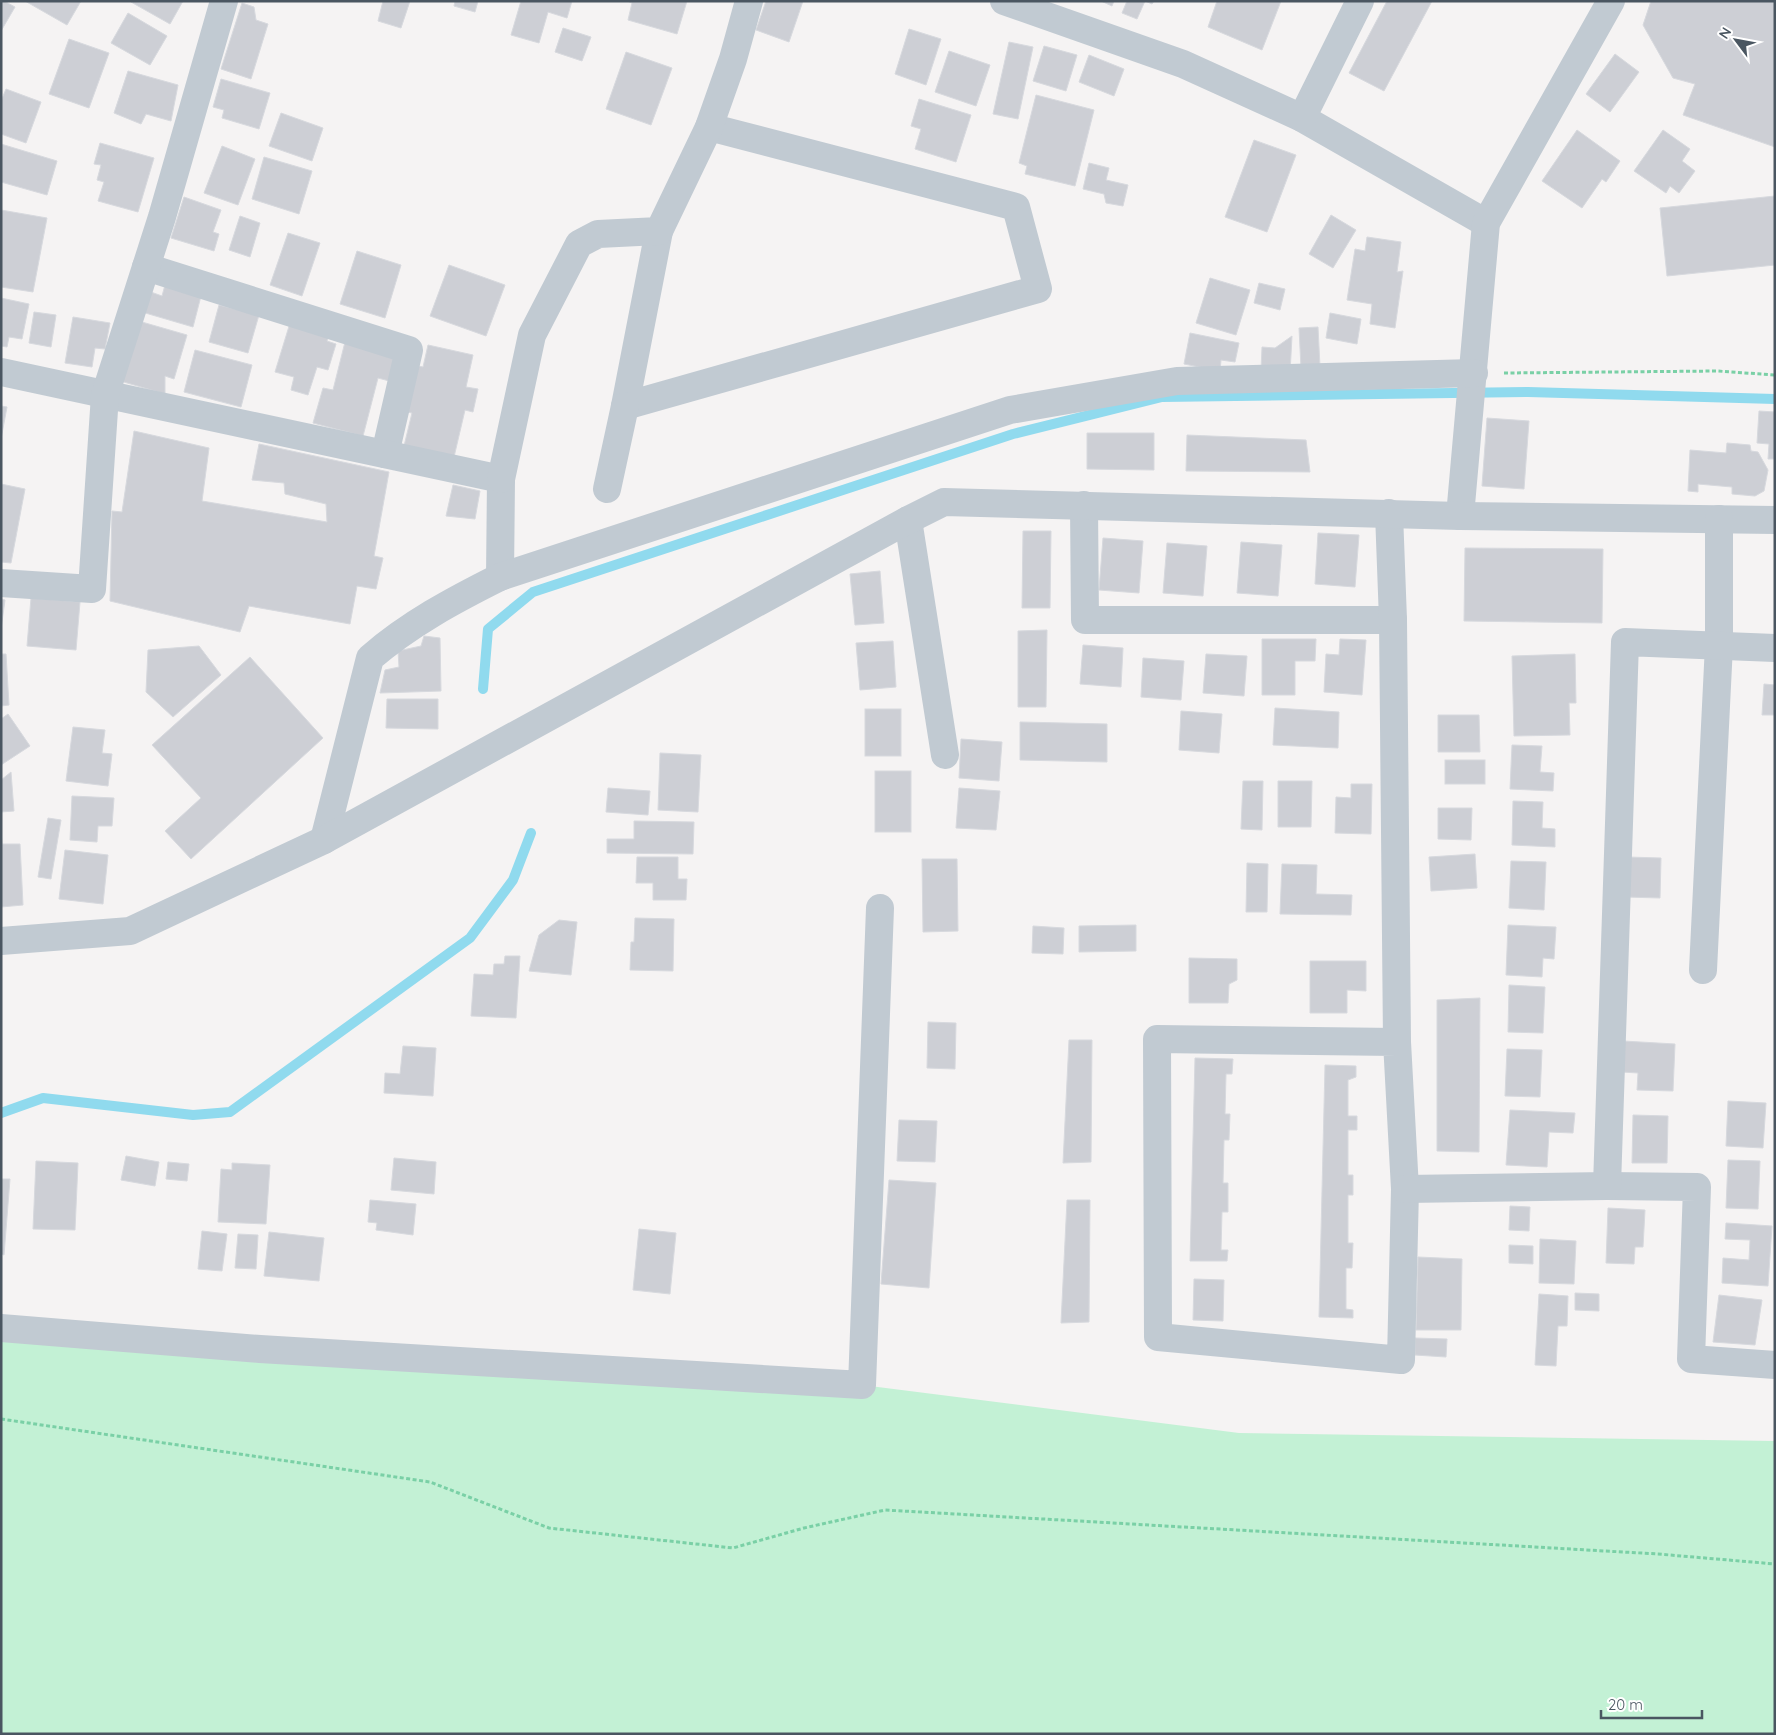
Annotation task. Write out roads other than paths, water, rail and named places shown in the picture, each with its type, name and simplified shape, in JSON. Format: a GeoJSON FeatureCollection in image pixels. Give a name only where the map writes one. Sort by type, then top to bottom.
{"type":"FeatureCollection","features":[{"type":"Feature","properties":{"kind":"street"},"geometry":{"type":"LineString","coordinates":[[1,583],[92,589],[105,395],[162,217],[224,1]]}},
{"type":"Feature","properties":{"kind":"street"},"geometry":{"type":"LineString","coordinates":[[607,489],[659,231],[709,127],[733,59],[749,1]]}},
{"type":"Feature","properties":{"kind":"street"},"geometry":{"type":"LineString","coordinates":[[1004,1],[1183,64],[1302,118],[1486,223]]}},
{"type":"Feature","properties":{"kind":"street"},"geometry":{"type":"LineString","coordinates":[[1302,118],[1360,1]]}},
{"type":"Feature","properties":{"kind":"street"},"geometry":{"type":"LineString","coordinates":[[1460,516],[1486,223],[1611,1]]}},
{"type":"Feature","properties":{"kind":"street"},"geometry":{"type":"LineString","coordinates":[[625,406],[1038,289],[1016,207],[709,127]]}},
{"type":"Feature","properties":{"kind":"street"},"geometry":{"type":"LineString","coordinates":[[500,577],[501,479],[532,335],[579,244],[598,234],[659,231]]}},
{"type":"Feature","properties":{"kind":"street"},"geometry":{"type":"LineString","coordinates":[[146,267],[409,350],[385,454]]}},
{"type":"Feature","properties":{"kind":"street"},"geometry":{"type":"LineString","coordinates":[[1,372],[501,479]]}},
{"type":"Feature","properties":{"kind":"street"},"geometry":{"type":"LineString","coordinates":[[324,840],[370,658],[392,639],[448,603],[500,577],[1010,410],[1177,382],[1474,373]]}},
{"type":"Feature","properties":{"kind":"street"},"geometry":{"type":"LineString","coordinates":[[1,941],[130,931],[324,840],[944,502],[1460,516],[1775,520]]}},
{"type":"Feature","properties":{"kind":"street"},"geometry":{"type":"LineString","coordinates":[[1084,505],[1085,620],[1393,620]]}},
{"type":"Feature","properties":{"kind":"street"},"geometry":{"type":"LineString","coordinates":[[1389,513],[1393,620],[1397,1042],[1406,1189],[1401,1360],[1158,1337],[1157,1039],[1397,1042]]}},
{"type":"Feature","properties":{"kind":"street"},"geometry":{"type":"LineString","coordinates":[[908,520],[945,755]]}},
{"type":"Feature","properties":{"kind":"street"},"geometry":{"type":"LineString","coordinates":[[1703,970],[1719,645],[1719,520]]}},
{"type":"Feature","properties":{"kind":"street"},"geometry":{"type":"LineString","coordinates":[[1607,1186],[1625,642],[1775,648]]}},
{"type":"Feature","properties":{"kind":"street"},"geometry":{"type":"LineString","coordinates":[[1,1328],[260,1348],[862,1385],[880,908]]}},
{"type":"Feature","properties":{"kind":"street"},"geometry":{"type":"LineString","coordinates":[[1406,1189],[1607,1186],[1697,1187],[1691,1359],[1775,1364]]}},
{"type":"Feature","properties":{"kind":"waterway"},"geometry":{"type":"LineString","coordinates":[[483,689],[488,629],[533,592],[1013,434],[1162,397],[1528,392],[1775,399]]}},
{"type":"Feature","properties":{"kind":"waterway"},"geometry":{"type":"LineString","coordinates":[[1,1113],[43,1098],[193,1115],[230,1112],[470,938],[513,880],[531,833]]}}]}
